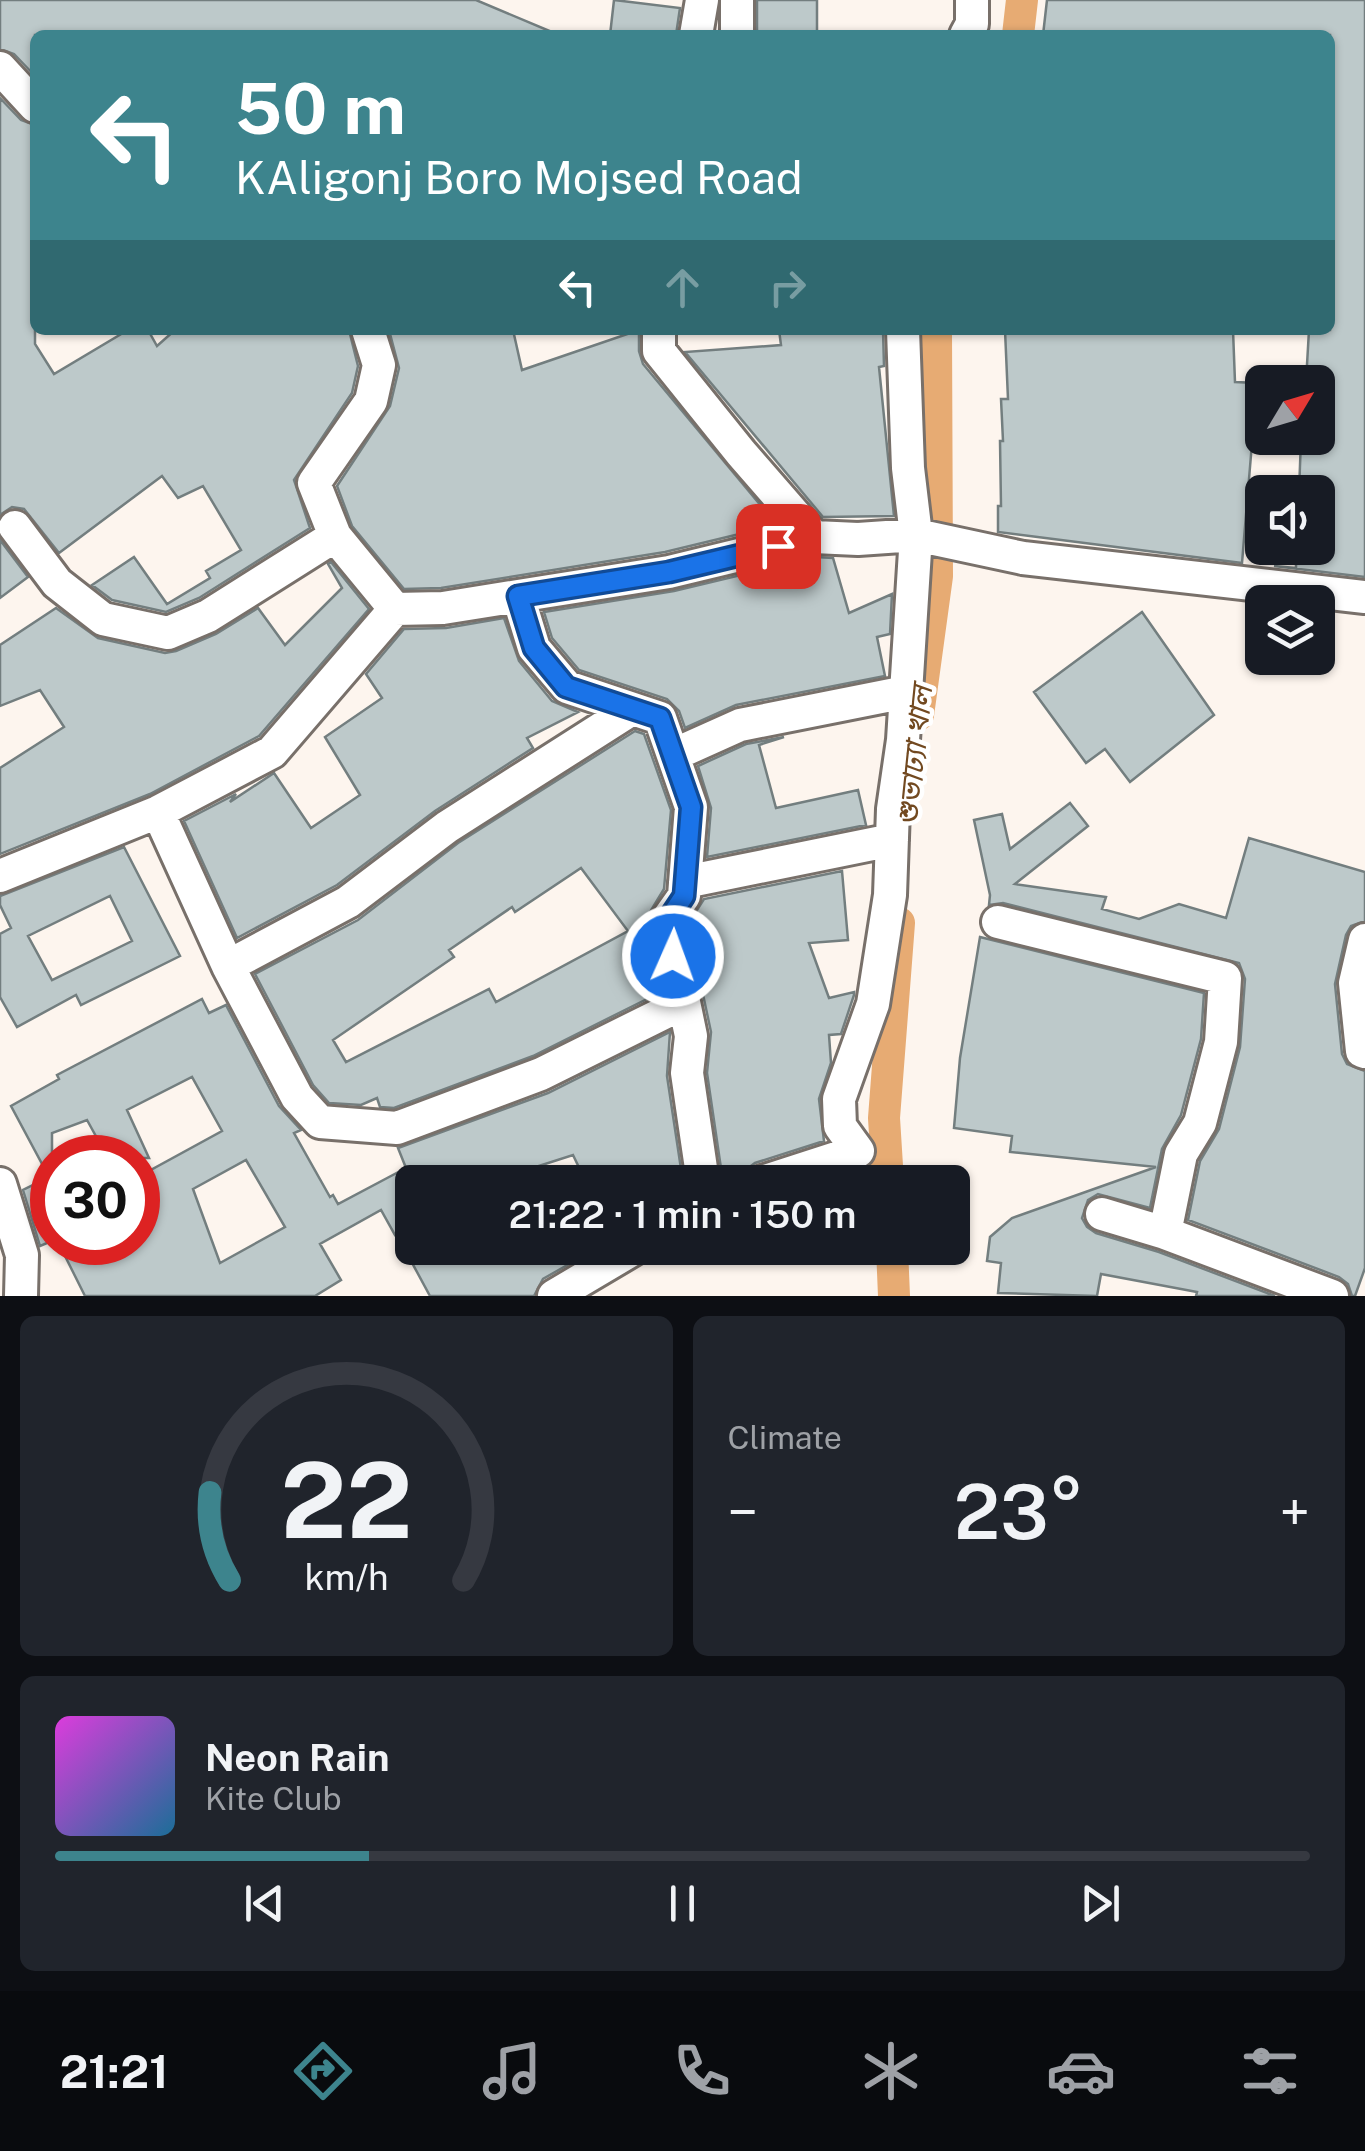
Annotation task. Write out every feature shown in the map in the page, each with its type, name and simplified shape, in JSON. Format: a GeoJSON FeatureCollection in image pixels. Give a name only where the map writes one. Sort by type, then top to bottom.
{"type":"FeatureCollection","features":[{"type":"Feature","properties":{"kind":"street"},"geometry":{"type":"LineString","coordinates":[[697,30],[702,0]]}},
{"type":"Feature","properties":{"kind":"street"},"geometry":{"type":"LineString","coordinates":[[737,30],[738,0]]}},
{"type":"Feature","properties":{"kind":"street"},"geometry":{"type":"LineString","coordinates":[[969,30],[972,0]]}},
{"type":"Feature","properties":{"kind":"street"},"geometry":{"type":"LineString","coordinates":[[0,68],[30,101]]}},
{"type":"Feature","properties":{"kind":"street"},"geometry":{"type":"LineString","coordinates":[[370,335],[379,365],[370,401],[314,483],[335,536],[396,609]]}},
{"type":"Feature","properties":{"kind":"street"},"geometry":{"type":"LineString","coordinates":[[659,335],[659,351],[814,536]]}},
{"type":"Feature","properties":{"kind":"street"},"geometry":{"type":"LineString","coordinates":[[815,1165],[858,1151],[840,1126],[839,1098],[873,1004],[890,895],[916,535],[908,468],[902,335]]}},
{"type":"Feature","properties":{"kind":"street"},"geometry":{"type":"LineString","coordinates":[[15,527],[58,583],[103,619],[168,633],[208,616],[335,536]]}},
{"type":"Feature","properties":{"kind":"street"},"geometry":{"type":"LineString","coordinates":[[0,876],[158,812],[272,752],[396,609],[444,608],[669,572],[814,536],[858,539],[916,535],[1024,558],[1365,597]]}},
{"type":"Feature","properties":{"kind":"street"},"geometry":{"type":"LineString","coordinates":[[518,596],[534,648],[566,687],[646,713],[673,755],[691,807],[684,896],[668,920],[691,1036],[687,1073],[701,1165]]}},
{"type":"Feature","properties":{"kind":"street"},"geometry":{"type":"LineString","coordinates":[[673,755],[740,725],[906,692]]}},
{"type":"Feature","properties":{"kind":"street"},"geometry":{"type":"LineString","coordinates":[[228,966],[348,902],[448,828],[646,713]]}},
{"type":"Feature","properties":{"kind":"street"},"geometry":{"type":"LineString","coordinates":[[158,812],[228,966],[298,1097],[320,1122],[397,1128],[541,1074],[684,1004]]}},
{"type":"Feature","properties":{"kind":"street"},"geometry":{"type":"LineString","coordinates":[[685,882],[892,840]]}},
{"type":"Feature","properties":{"kind":"street"},"geometry":{"type":"LineString","coordinates":[[998,922],[1226,978],[1221,1042],[1200,1122],[1181,1154],[1165,1233]]}},
{"type":"Feature","properties":{"kind":"street"},"geometry":{"type":"LineString","coordinates":[[1365,940],[1355,983],[1365,1052]]}},
{"type":"Feature","properties":{"kind":"street"},"geometry":{"type":"LineString","coordinates":[[0,1184],[22,1255],[21,1296]]}},
{"type":"Feature","properties":{"kind":"street"},"geometry":{"type":"LineString","coordinates":[[1102,1214],[1165,1233],[1332,1296]]}},
{"type":"Feature","properties":{"kind":"street"},"geometry":{"type":"LineString","coordinates":[[554,1296],[588,1288],[616,1265]]}},
{"type":"Feature","properties":{"kind":"building"},"geometry":{"type":"Polygon","coordinates":[[[0,0],[476,0],[547,30],[30,30],[30,71],[14,54],[0,49],[0,0]]]}},
{"type":"Feature","properties":{"kind":"building"},"geometry":{"type":"Polygon","coordinates":[[[614,0],[680,8],[677,30],[611,30],[614,0]]]}},
{"type":"Feature","properties":{"kind":"building"},"geometry":{"type":"Polygon","coordinates":[[[757,0],[817,0],[817,30],[757,30],[757,0]]]}},
{"type":"Feature","properties":{"kind":"building"},"geometry":{"type":"Polygon","coordinates":[[[1047,0],[1365,0],[1365,577],[1274,566],[1335,565],[1335,475],[1300,475],[1300,455],[1335,455],[1335,365],[1307,365],[1309,335],[1335,335],[1335,30],[1044,30],[1047,0]]]}},
{"type":"Feature","properties":{"kind":"building"},"geometry":{"type":"Polygon","coordinates":[[[0,98],[21,120],[30,123],[30,335],[35,335],[35,344],[54,374],[120,335],[151,335],[157,346],[169,335],[350,335],[358,366],[352,393],[294,480],[310,528],[199,598],[166,612],[112,600],[92,585],[134,557],[167,604],[210,578],[206,571],[241,550],[203,486],[178,498],[162,476],[59,553],[24,509],[12,507],[0,515],[0,98]]]}},
{"type":"Feature","properties":{"kind":"building"},"geometry":{"type":"Polygon","coordinates":[[[390,335],[514,335],[522,370],[624,335],[639,335],[643,364],[777,525],[665,552],[441,588],[404,589],[352,526],[337,486],[390,406],[399,368],[390,335]]]}},
{"type":"Feature","properties":{"kind":"building"},"geometry":{"type":"Polygon","coordinates":[[[780,335],[883,335],[884,366],[879,367],[894,516],[823,517],[685,352],[781,345],[780,335]]]}},
{"type":"Feature","properties":{"kind":"building"},"geometry":{"type":"Polygon","coordinates":[[[1005,335],[1233,335],[1235,382],[1245,382],[1245,455],[1251,455],[1249,475],[1245,475],[1242,563],[998,532],[1001,399],[1008,399],[1005,335]]]}},
{"type":"Feature","properties":{"kind":"building"},"geometry":{"type":"Polygon","coordinates":[[[0,540],[28,577],[0,598],[0,540]]]}},
{"type":"Feature","properties":{"kind":"building"},"geometry":{"type":"Polygon","coordinates":[[[816,557],[833,558],[849,613],[892,594],[890,634],[877,637],[885,676],[736,705],[685,728],[679,711],[667,699],[579,670],[552,638],[544,612],[674,591],[816,557]]]}},
{"type":"Feature","properties":{"kind":"building"},"geometry":{"type":"Polygon","coordinates":[[[331,562],[369,609],[259,736],[150,794],[0,854],[0,768],[64,727],[40,690],[0,706],[0,645],[56,608],[98,638],[165,653],[216,634],[258,608],[285,645],[342,588],[328,564],[331,562]]]}},
{"type":"Feature","properties":{"kind":"building"},"geometry":{"type":"Polygon","coordinates":[[[1142,612],[1214,715],[1130,782],[1105,749],[1086,763],[1034,692],[1142,612]]]}},
{"type":"Feature","properties":{"kind":"building"},"geometry":{"type":"Polygon","coordinates":[[[504,618],[519,661],[552,701],[578,712],[527,738],[533,748],[435,811],[337,885],[237,938],[184,821],[236,794],[230,802],[274,773],[311,828],[360,795],[325,737],[382,698],[366,674],[404,629],[446,628],[504,618]]]}},
{"type":"Feature","properties":{"kind":"building"},"geometry":{"type":"Polygon","coordinates":[[[635,731],[644,734],[671,810],[664,889],[647,917],[661,992],[533,1056],[394,1108],[380,1107],[377,1098],[361,1105],[329,1103],[313,1085],[255,974],[358,920],[458,843],[635,731]],[[581,868],[515,912],[512,907],[449,950],[454,957],[333,1040],[346,1062],[489,989],[496,1002],[628,931],[581,868]]]}},
{"type":"Feature","properties":{"kind":"building"},"geometry":{"type":"Polygon","coordinates":[[[784,737],[759,745],[776,808],[858,790],[866,825],[707,857],[711,808],[698,766],[746,744],[784,737]]]}},
{"type":"Feature","properties":{"kind":"building"},"geometry":{"type":"Polygon","coordinates":[[[1070,803],[1088,826],[1015,884],[1106,897],[1102,909],[1139,919],[1179,904],[1226,918],[1249,838],[1365,872],[1365,921],[1351,926],[1346,935],[1335,984],[1342,1054],[1347,1064],[1365,1071],[1365,1268],[1355,1296],[1339,1277],[1188,1220],[1200,1161],[1219,1129],[1240,1047],[1245,979],[1239,963],[1003,903],[989,905],[974,820],[1002,814],[1010,849],[1070,803]]]}},
{"type":"Feature","properties":{"kind":"building"},"geometry":{"type":"Polygon","coordinates":[[[124,847],[180,956],[81,1005],[76,995],[17,1027],[0,997],[0,934],[11,928],[0,896],[124,847]],[[110,896],[28,936],[52,980],[132,941],[110,896]]]}},
{"type":"Feature","properties":{"kind":"building"},"geometry":{"type":"Polygon","coordinates":[[[842,871],[848,940],[809,943],[829,998],[854,992],[841,1034],[829,1035],[831,1063],[819,1099],[824,1141],[752,1165],[721,1165],[707,1073],[711,1032],[688,924],[704,899],[842,871]]]}},
{"type":"Feature","properties":{"kind":"building"},"geometry":{"type":"Polygon","coordinates":[[[980,937],[1204,993],[1201,1039],[1181,1115],[1162,1149],[1150,1208],[1098,1194],[1088,1200],[1082,1218],[1096,1233],[1275,1296],[1196,1296],[1197,1292],[1101,1274],[1097,1296],[998,1293],[1001,1263],[987,1261],[990,1237],[1012,1218],[1156,1167],[1010,1152],[1012,1136],[954,1128],[960,1058],[980,937]]]}},
{"type":"Feature","properties":{"kind":"building"},"geometry":{"type":"Polygon","coordinates":[[[202,999],[209,1013],[226,1005],[279,1106],[301,1130],[294,1133],[330,1197],[333,1195],[338,1204],[395,1174],[395,1235],[381,1210],[320,1244],[341,1280],[315,1296],[85,1296],[70,1265],[160,1265],[160,1165],[222,1131],[192,1077],[127,1110],[138,1135],[95,1135],[87,1120],[52,1135],[30,1135],[30,1142],[11,1106],[59,1079],[57,1075],[202,999]],[[246,1160],[193,1189],[220,1263],[285,1227],[246,1160]]]}},
{"type":"Feature","properties":{"kind":"building"},"geometry":{"type":"Polygon","coordinates":[[[670,1032],[667,1076],[680,1165],[578,1165],[573,1155],[542,1165],[405,1165],[398,1148],[548,1093],[670,1032]]]}},
{"type":"Feature","properties":{"kind":"building"},"geometry":{"type":"Polygon","coordinates":[[[30,1186],[30,1213],[23,1190],[30,1186]]]}},
{"type":"Feature","properties":{"kind":"building"},"geometry":{"type":"Polygon","coordinates":[[[413,1265],[567,1265],[543,1279],[534,1296],[430,1296],[413,1265]]]}},
{"type":"Feature","properties":{"kind":"waterway","name":"শুভাঢ্যা খাল"},"geometry":{"type":"LineString","coordinates":[[1019,30],[1022,0]]}},
{"type":"Feature","properties":{"kind":"waterway","name":"শুভাঢ্যা খাল"},"geometry":{"type":"LineString","coordinates":[[918,715],[937,576],[936,335]]}},
{"type":"Feature","properties":{"kind":"waterway","name":"শুভাঢ্যা খাল"},"geometry":{"type":"LineString","coordinates":[[887,1165],[884,1118],[899,923]]}},
{"type":"Feature","properties":{"kind":"waterway","name":"শুভাঢ্যা খাল"},"geometry":{"type":"LineString","coordinates":[[893,1265],[894,1296]]}},
{"type":"Feature","properties":{"kind":"route"},"geometry":{"type":"LineString","coordinates":[[673,956],[668,920],[684,896],[691,807],[660,718],[566,687],[534,648],[518,596],[669,572],[778,546]]}}]}
